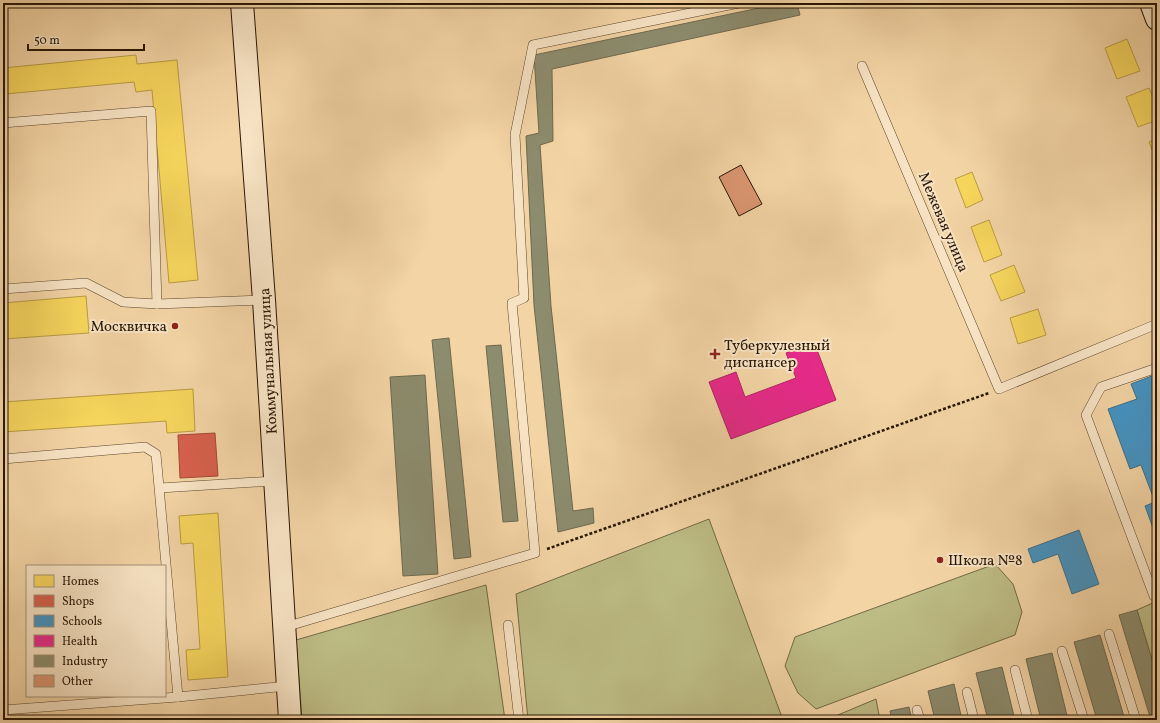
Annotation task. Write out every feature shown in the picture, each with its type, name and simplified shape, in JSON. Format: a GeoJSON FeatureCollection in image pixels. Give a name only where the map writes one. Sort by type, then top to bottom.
{"type":"FeatureCollection","features":[{"type":"Feature","properties":{"kind":"street","name":"Коммунальная улица"},"geometry":{"type":"LineString","coordinates":[[242,3],[264,300],[283,627],[290,720]]}},
{"type":"Feature","properties":{"kind":"street"},"geometry":{"type":"LineString","coordinates":[[1151,3],[1157,19]]}},
{"type":"Feature","properties":{"kind":"lane"},"geometry":{"type":"LineString","coordinates":[[283,627],[535,553],[512,303],[524,298],[516,135],[533,44],[739,3]]}},
{"type":"Feature","properties":{"kind":"lane","name":"Межевая улица"},"geometry":{"type":"LineString","coordinates":[[862,66],[999,389]]}},
{"type":"Feature","properties":{"kind":"lane"},"geometry":{"type":"LineString","coordinates":[[3,123],[151,111],[157,304]]}},
{"type":"Feature","properties":{"kind":"lane"},"geometry":{"type":"LineString","coordinates":[[3,289],[86,283],[123,302],[157,304],[264,300]]}},
{"type":"Feature","properties":{"kind":"lane"},"geometry":{"type":"LineString","coordinates":[[999,389],[1157,324]]}},
{"type":"Feature","properties":{"kind":"lane"},"geometry":{"type":"LineString","coordinates":[[1157,368],[1101,387],[1086,414],[1154,596],[1157,595]]}},
{"type":"Feature","properties":{"kind":"lane"},"geometry":{"type":"LineString","coordinates":[[3,459],[145,447],[156,454],[178,697]]}},
{"type":"Feature","properties":{"kind":"lane"},"geometry":{"type":"LineString","coordinates":[[160,488],[274,481]]}},
{"type":"Feature","properties":{"kind":"lane"},"geometry":{"type":"LineString","coordinates":[[508,625],[519,720]]}},
{"type":"Feature","properties":{"kind":"lane"},"geometry":{"type":"LineString","coordinates":[[1108,634],[1136,720]]}},
{"type":"Feature","properties":{"kind":"lane"},"geometry":{"type":"LineString","coordinates":[[1062,652],[1084,720]]}},
{"type":"Feature","properties":{"kind":"lane"},"geometry":{"type":"LineString","coordinates":[[1015,670],[1028,720]]}},
{"type":"Feature","properties":{"kind":"lane"},"geometry":{"type":"LineString","coordinates":[[3,710],[178,697],[287,686]]}},
{"type":"Feature","properties":{"kind":"lane"},"geometry":{"type":"LineString","coordinates":[[967,692],[974,720]]}},
{"type":"Feature","properties":{"kind":"lane"},"geometry":{"type":"LineString","coordinates":[[917,710],[920,720]]}},
{"type":"Feature","properties":{"kind":"path"},"geometry":{"type":"LineString","coordinates":[[535,553],[999,389]]}},
{"type":"Feature","properties":{"kind":"shaded area"},"geometry":{"type":"Polygon","coordinates":[[[709,519],[783,720],[528,720],[516,594],[709,519]]]}},
{"type":"Feature","properties":{"kind":"shaded area"},"geometry":{"type":"Polygon","coordinates":[[[995,564],[1013,584],[1022,612],[1015,635],[816,709],[798,693],[785,666],[795,637],[995,564]]]}},
{"type":"Feature","properties":{"kind":"shaded area"},"geometry":{"type":"Polygon","coordinates":[[[486,585],[505,720],[302,720],[296,640],[486,585]]]}},
{"type":"Feature","properties":{"kind":"shaded area"},"geometry":{"type":"Polygon","coordinates":[[[1157,601],[1157,676],[1137,610],[1157,601]]]}},
{"type":"Feature","properties":{"kind":"shaded area"},"geometry":{"type":"Polygon","coordinates":[[[876,699],[880,720],[826,720],[876,699]]]}},
{"type":"Feature","properties":{"kind":"building: Homes"},"geometry":{"type":"Polygon","coordinates":[[[1127,39],[1140,71],[1117,79],[1105,48],[1127,39]]]}},
{"type":"Feature","properties":{"kind":"building: Homes"},"geometry":{"type":"Polygon","coordinates":[[[136,55],[137,64],[177,60],[198,280],[169,283],[152,90],[136,92],[134,82],[5,94],[3,68],[136,55]]]}},
{"type":"Feature","properties":{"kind":"building: Homes"},"geometry":{"type":"Polygon","coordinates":[[[1149,88],[1157,107],[1157,120],[1138,127],[1126,97],[1149,88]]]}},
{"type":"Feature","properties":{"kind":"building: Homes"},"geometry":{"type":"Polygon","coordinates":[[[1157,138],[1157,162],[1149,142],[1157,138]]]}},
{"type":"Feature","properties":{"kind":"building: Homes"},"geometry":{"type":"Polygon","coordinates":[[[972,172],[983,200],[966,208],[955,179],[972,172]]]}},
{"type":"Feature","properties":{"kind":"building: Homes"},"geometry":{"type":"Polygon","coordinates":[[[989,220],[1002,255],[984,262],[971,227],[989,220]]]}},
{"type":"Feature","properties":{"kind":"building: Homes"},"geometry":{"type":"Polygon","coordinates":[[[1014,265],[1025,292],[1001,301],[990,275],[1014,265]]]}},
{"type":"Feature","properties":{"kind":"building: Homes"},"geometry":{"type":"Polygon","coordinates":[[[86,296],[89,333],[3,339],[3,303],[86,296]]]}},
{"type":"Feature","properties":{"kind":"building: Homes"},"geometry":{"type":"Polygon","coordinates":[[[1038,309],[1046,335],[1018,344],[1010,318],[1038,309]]]}},
{"type":"Feature","properties":{"kind":"building: Homes"},"geometry":{"type":"Polygon","coordinates":[[[193,389],[195,431],[167,433],[166,421],[3,432],[3,402],[193,389]]]}},
{"type":"Feature","properties":{"kind":"building: Homes"},"geometry":{"type":"Polygon","coordinates":[[[218,513],[228,677],[188,680],[186,650],[200,649],[193,543],[181,544],[179,516],[218,513]]]}},
{"type":"Feature","properties":{"kind":"building: Homes"},"geometry":{"type":"Polygon","coordinates":[[[212,717],[212,720],[166,720],[212,717]]]}},
{"type":"Feature","properties":{"kind":"building: Shops"},"geometry":{"type":"Polygon","coordinates":[[[215,433],[218,476],[180,478],[178,435],[215,433]]]}},
{"type":"Feature","properties":{"kind":"building: Schools"},"geometry":{"type":"Polygon","coordinates":[[[1157,374],[1157,539],[1145,506],[1155,502],[1141,465],[1130,469],[1108,409],[1137,399],[1131,384],[1157,374]]]}},
{"type":"Feature","properties":{"kind":"building: Schools"},"geometry":{"type":"Polygon","coordinates":[[[1079,530],[1099,584],[1072,594],[1058,554],[1033,563],[1028,549],[1079,530]]]}},
{"type":"Feature","properties":{"kind":"building: Health"},"geometry":{"type":"Polygon","coordinates":[[[814,342],[836,400],[731,439],[709,382],[736,372],[745,397],[796,378],[786,353],[814,342]]]}},
{"type":"Feature","properties":{"kind":"building: Industry"},"geometry":{"type":"Polygon","coordinates":[[[783,3],[797,3],[800,15],[552,69],[553,141],[540,145],[551,306],[573,511],[593,508],[594,523],[558,532],[534,305],[526,136],[539,133],[534,55],[783,3]]]}},
{"type":"Feature","properties":{"kind":"building: Industry"},"geometry":{"type":"Polygon","coordinates":[[[449,338],[471,557],[454,559],[432,340],[449,338]]]}},
{"type":"Feature","properties":{"kind":"building: Industry"},"geometry":{"type":"Polygon","coordinates":[[[501,345],[518,521],[503,522],[486,346],[501,345]]]}},
{"type":"Feature","properties":{"kind":"building: Industry"},"geometry":{"type":"Polygon","coordinates":[[[425,375],[438,574],[403,576],[390,377],[425,375]]]}},
{"type":"Feature","properties":{"kind":"building: Industry"},"geometry":{"type":"Polygon","coordinates":[[[1137,610],[1157,676],[1157,720],[1151,720],[1119,615],[1137,610]]]}},
{"type":"Feature","properties":{"kind":"building: Industry"},"geometry":{"type":"Polygon","coordinates":[[[1100,635],[1125,720],[1097,720],[1074,642],[1100,635]]]}},
{"type":"Feature","properties":{"kind":"building: Industry"},"geometry":{"type":"Polygon","coordinates":[[[1052,653],[1068,720],[1041,720],[1026,659],[1052,653]]]}},
{"type":"Feature","properties":{"kind":"building: Industry"},"geometry":{"type":"Polygon","coordinates":[[[1002,667],[1015,720],[988,720],[976,673],[1002,667]]]}},
{"type":"Feature","properties":{"kind":"building: Industry"},"geometry":{"type":"Polygon","coordinates":[[[954,684],[962,720],[935,720],[928,691],[954,684]]]}},
{"type":"Feature","properties":{"kind":"building: Industry"},"geometry":{"type":"Polygon","coordinates":[[[909,707],[912,720],[892,720],[890,711],[909,707]]]}},
{"type":"Feature","properties":{"kind":"building: Other"},"geometry":{"type":"Polygon","coordinates":[[[741,165],[762,204],[739,216],[719,177],[741,165]]]}},
{"type":"Feature","properties":{"kind":"place","name":"Москвичка"},"geometry":{"type":"Point","coordinates":[175,326]}},
{"type":"Feature","properties":{"kind":"place","name":"Туберкулезный диспансер"},"geometry":{"type":"Point","coordinates":[715,354]}},
{"type":"Feature","properties":{"kind":"place","name":"Школа №8"},"geometry":{"type":"Point","coordinates":[940,560]}}]}
